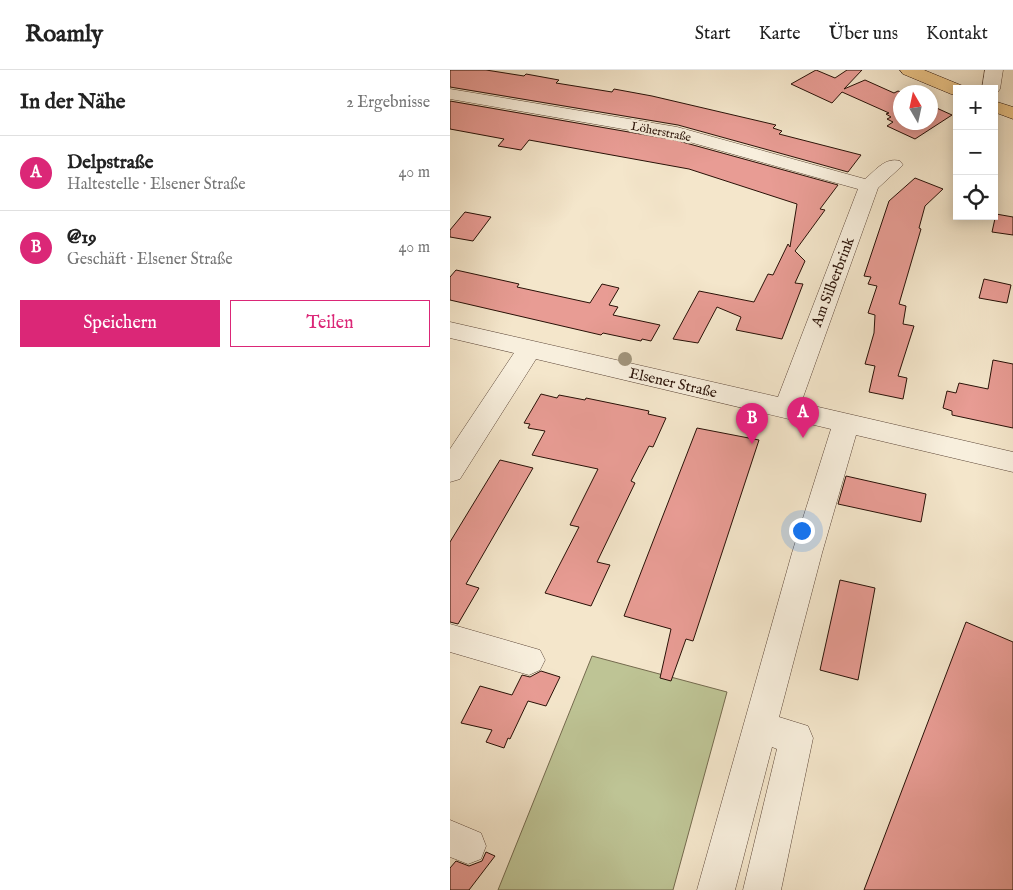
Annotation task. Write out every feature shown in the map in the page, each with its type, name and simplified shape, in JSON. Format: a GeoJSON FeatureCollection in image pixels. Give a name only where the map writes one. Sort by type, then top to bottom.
{"type":"FeatureCollection","features":[{"type":"Feature","properties":{"kind":"main road"},"geometry":{"type":"LineString","coordinates":[[909,70],[953,88]]}},
{"type":"Feature","properties":{"kind":"main road"},"geometry":{"type":"LineString","coordinates":[[998,107],[1013,113]]}},
{"type":"Feature","properties":{"kind":"street"},"geometry":{"type":"LineString","coordinates":[[992,85],[994,70]]}},
{"type":"Feature","properties":{"kind":"street","name":"Löherstraße"},"geometry":{"type":"LineString","coordinates":[[450,94],[677,133],[869,186]]}},
{"type":"Feature","properties":{"kind":"street","name":"Am Silberbrink"},"geometry":{"type":"LineString","coordinates":[[786,409],[869,186],[893,165]]}},
{"type":"Feature","properties":{"kind":"street","name":"Elsener Straße"},"geometry":{"type":"LineString","coordinates":[[450,330],[1013,462]]}},
{"type":"Feature","properties":{"kind":"street"},"geometry":{"type":"LineString","coordinates":[[450,471],[530,349]]}},
{"type":"Feature","properties":{"kind":"street"},"geometry":{"type":"LineString","coordinates":[[716,890],[759,727],[846,423]]}},
{"type":"Feature","properties":{"kind":"street"},"geometry":{"type":"LineString","coordinates":[[450,638],[529,660]]}},
{"type":"Feature","properties":{"kind":"street"},"geometry":{"type":"LineString","coordinates":[[759,727],[796,738],[762,890]]}},
{"type":"Feature","properties":{"kind":"green space"},"geometry":{"type":"Polygon","coordinates":[[[592,656],[727,692],[673,890],[498,890],[592,656]]]}},
{"type":"Feature","properties":{"kind":"building"},"geometry":{"type":"Polygon","coordinates":[[[450,70],[486,70],[524,76],[526,74],[559,80],[556,83],[612,92],[614,89],[652,96],[776,125],[773,128],[782,131],[779,134],[861,155],[848,172],[678,125],[450,87],[450,70]]]}},
{"type":"Feature","properties":{"kind":"building"},"geometry":{"type":"Polygon","coordinates":[[[816,70],[835,78],[847,70],[862,70],[844,89],[865,80],[893,93],[893,122],[887,119],[891,117],[886,114],[889,113],[842,92],[832,103],[791,84],[816,70]]]}},
{"type":"Feature","properties":{"kind":"building"},"geometry":{"type":"Polygon","coordinates":[[[450,101],[675,140],[838,185],[820,209],[825,210],[795,251],[805,261],[795,283],[803,284],[782,339],[736,330],[741,317],[717,307],[698,343],[673,339],[699,291],[754,302],[768,274],[773,275],[788,244],[790,247],[797,204],[689,169],[529,140],[521,150],[498,146],[504,139],[450,129],[450,101]]]}},
{"type":"Feature","properties":{"kind":"building"},"geometry":{"type":"Polygon","coordinates":[[[938,109],[952,115],[938,124],[938,109]]]}},
{"type":"Feature","properties":{"kind":"building"},"geometry":{"type":"Polygon","coordinates":[[[893,122],[893,129],[887,126],[893,122]]]}},
{"type":"Feature","properties":{"kind":"building"},"geometry":{"type":"Polygon","coordinates":[[[896,130],[929,130],[915,139],[896,130]]]}},
{"type":"Feature","properties":{"kind":"building"},"geometry":{"type":"Polygon","coordinates":[[[915,178],[943,189],[925,206],[919,228],[921,229],[899,304],[906,306],[903,324],[914,326],[898,376],[907,378],[903,399],[869,392],[875,366],[865,364],[874,333],[875,315],[868,313],[877,286],[868,284],[871,277],[864,276],[889,201],[915,178]]]}},
{"type":"Feature","properties":{"kind":"building"},"geometry":{"type":"Polygon","coordinates":[[[465,212],[491,217],[473,241],[450,237],[450,230],[465,212]]]}},
{"type":"Feature","properties":{"kind":"building"},"geometry":{"type":"Polygon","coordinates":[[[998,214],[1013,217],[1013,235],[992,232],[995,220],[998,220],[998,214]]]}},
{"type":"Feature","properties":{"kind":"building"},"geometry":{"type":"Polygon","coordinates":[[[456,270],[519,284],[517,287],[590,303],[602,284],[619,288],[609,305],[618,307],[613,315],[660,325],[651,341],[642,339],[641,341],[603,333],[601,335],[450,300],[450,277],[456,270]]]}},
{"type":"Feature","properties":{"kind":"building"},"geometry":{"type":"Polygon","coordinates":[[[984,279],[1011,285],[1007,303],[979,298],[984,279]]]}},
{"type":"Feature","properties":{"kind":"building"},"geometry":{"type":"Polygon","coordinates":[[[993,360],[1013,364],[1013,428],[952,415],[952,411],[943,408],[947,391],[956,393],[959,383],[988,389],[993,360]]]}},
{"type":"Feature","properties":{"kind":"building"},"geometry":{"type":"Polygon","coordinates":[[[541,394],[557,398],[559,395],[585,400],[586,398],[649,411],[648,414],[666,418],[653,447],[649,446],[631,481],[635,483],[597,562],[610,565],[591,606],[545,593],[579,527],[570,525],[598,469],[532,455],[545,431],[528,428],[530,424],[524,423],[541,394]]]}},
{"type":"Feature","properties":{"kind":"building"},"geometry":{"type":"Polygon","coordinates":[[[697,428],[759,440],[693,641],[686,639],[671,681],[660,678],[671,629],[624,616],[697,428]]]}},
{"type":"Feature","properties":{"kind":"building"},"geometry":{"type":"Polygon","coordinates":[[[500,460],[533,468],[466,584],[479,588],[458,624],[450,622],[450,542],[500,460]]]}},
{"type":"Feature","properties":{"kind":"building"},"geometry":{"type":"Polygon","coordinates":[[[846,476],[926,494],[921,522],[838,504],[846,476]]]}},
{"type":"Feature","properties":{"kind":"building"},"geometry":{"type":"Polygon","coordinates":[[[840,580],[875,588],[858,680],[820,670],[840,580]]]}},
{"type":"Feature","properties":{"kind":"building"},"geometry":{"type":"Polygon","coordinates":[[[966,622],[1013,642],[1013,890],[864,890],[966,622]]]}},
{"type":"Feature","properties":{"kind":"building"},"geometry":{"type":"Polygon","coordinates":[[[541,671],[560,677],[546,706],[528,701],[504,748],[486,742],[492,730],[461,723],[480,686],[512,695],[522,675],[530,677],[541,671]]]}},
{"type":"Feature","properties":{"kind":"building"},"geometry":{"type":"Polygon","coordinates":[[[486,852],[495,856],[469,890],[450,890],[450,868],[456,861],[469,866],[482,861],[486,852]]]}},
{"type":"Feature","properties":{"kind":"place","name":"Delpstraße"},"geometry":{"type":"Point","coordinates":[803,438]}},
{"type":"Feature","properties":{"kind":"place","name":"@19"},"geometry":{"type":"Point","coordinates":[752,444]}}]}
